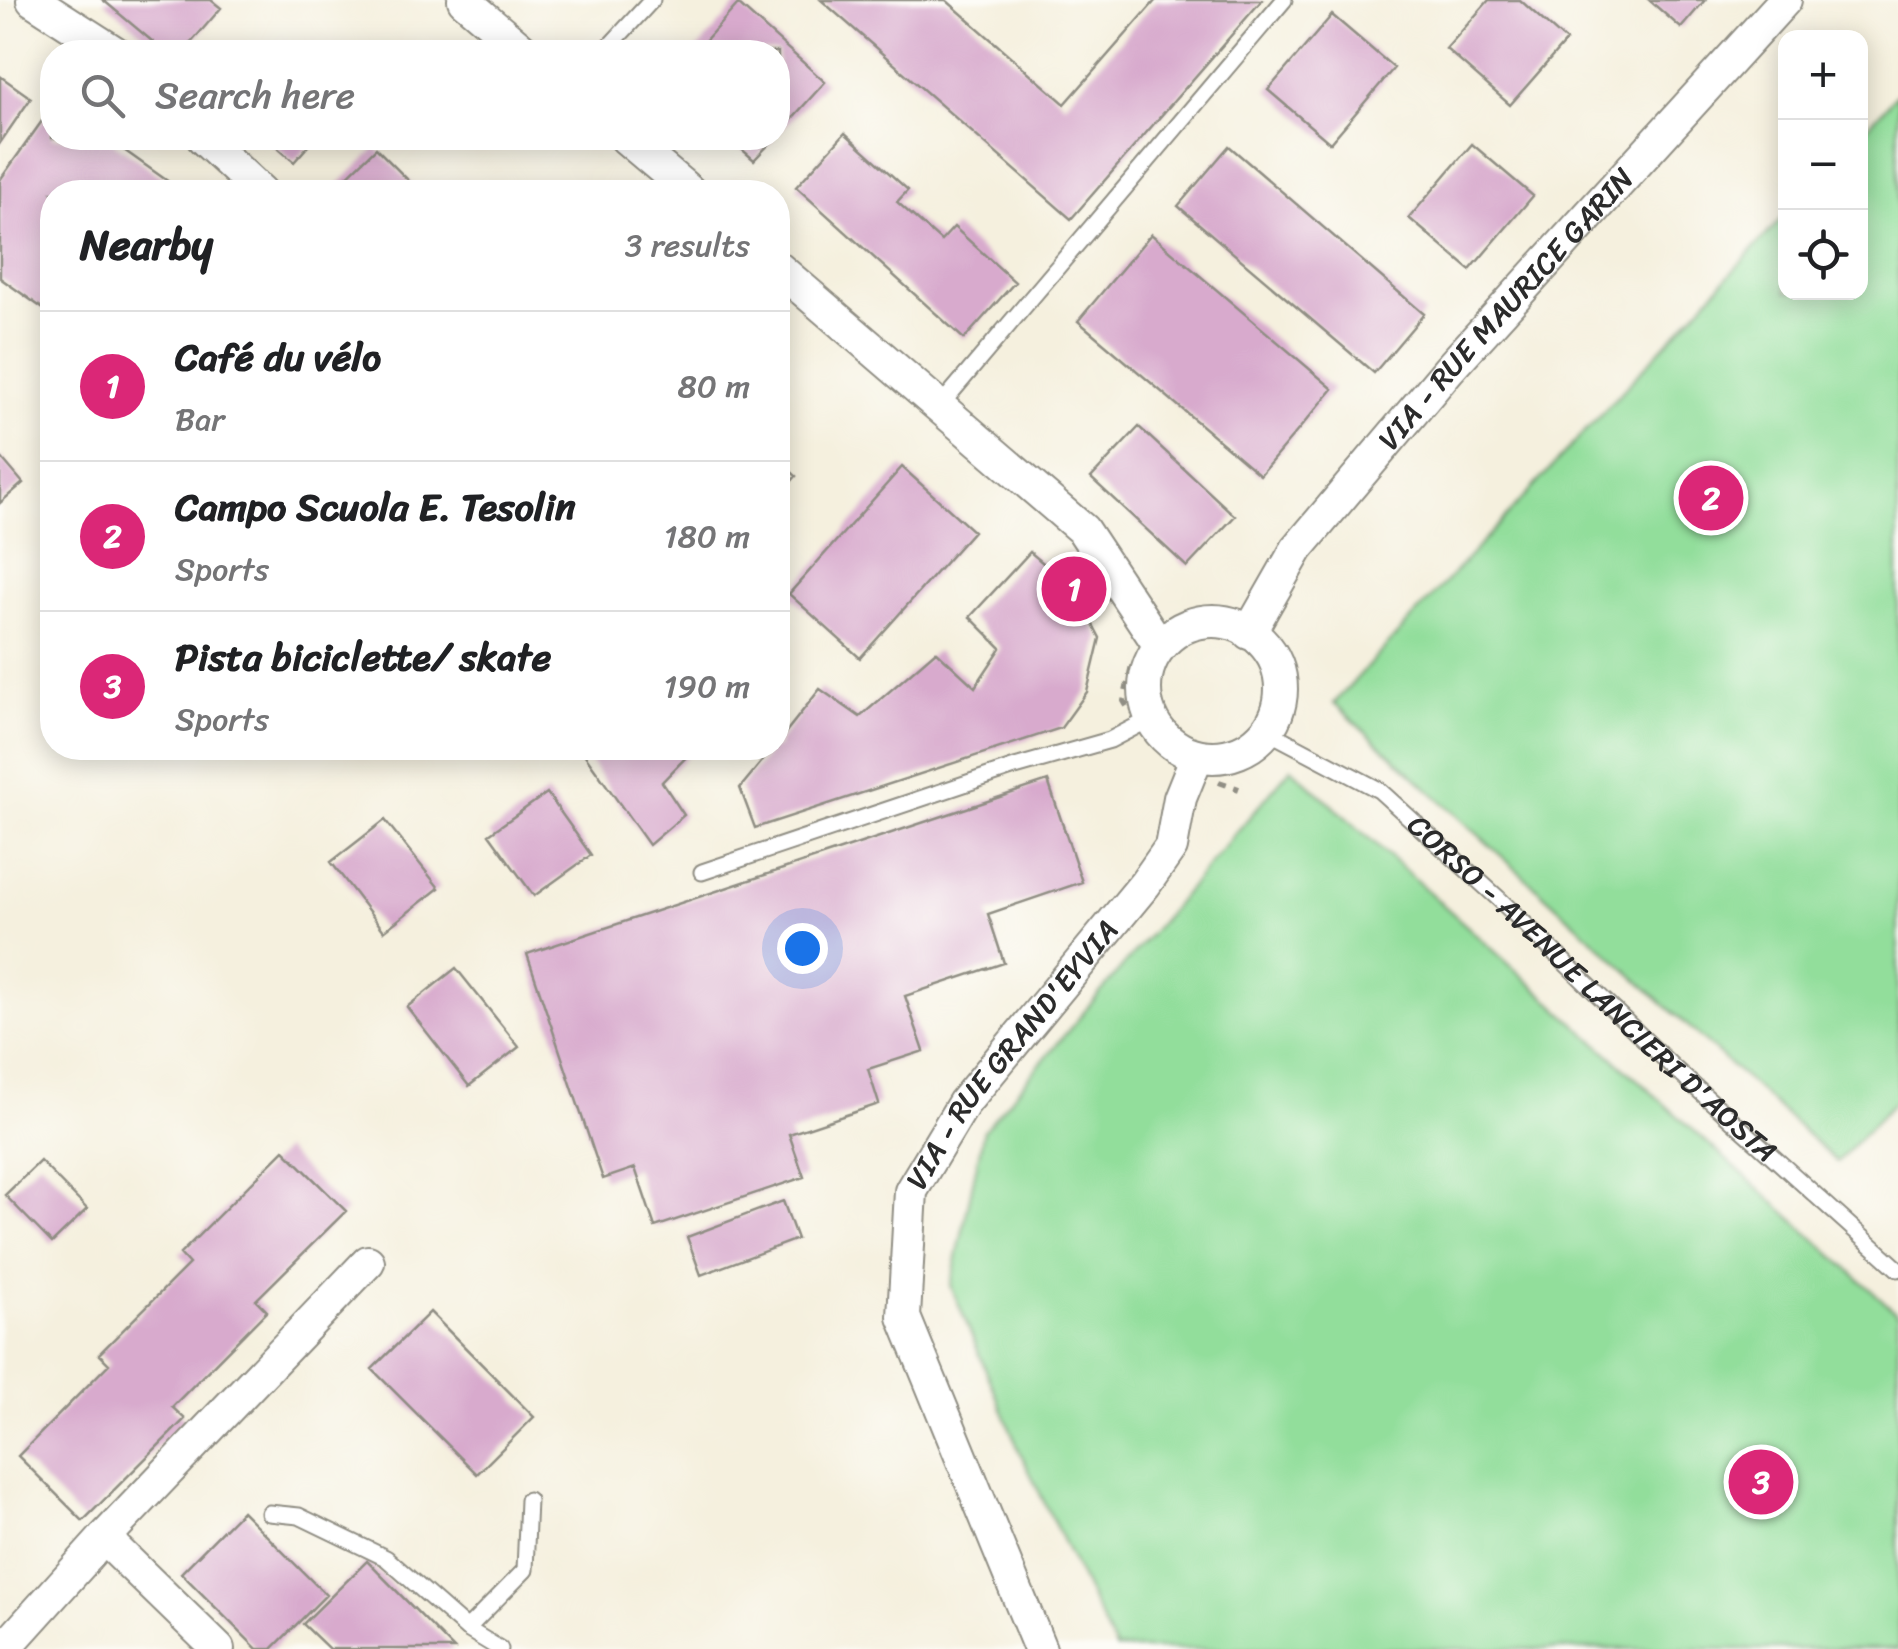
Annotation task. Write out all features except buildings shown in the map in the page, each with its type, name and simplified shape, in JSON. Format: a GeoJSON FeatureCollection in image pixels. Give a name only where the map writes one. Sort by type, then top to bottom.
{"type":"FeatureCollection","features":[{"type":"Feature","properties":{"kind":"street"},"geometry":{"type":"LineString","coordinates":[[33,0],[95,40]]}},
{"type":"Feature","properties":{"kind":"street"},"geometry":{"type":"LineString","coordinates":[[464,0],[511,40]]}},
{"type":"Feature","properties":{"kind":"street","name":"VIA - RUE MAURICE GARIN"},"geometry":{"type":"LineString","coordinates":[[1249,632],[1298,549],[1448,369],[1785,0]]}},
{"type":"Feature","properties":{"kind":"street"},"geometry":{"type":"LineString","coordinates":[[216,150],[248,180]]}},
{"type":"Feature","properties":{"kind":"street"},"geometry":{"type":"LineString","coordinates":[[640,150],[676,180]]}},
{"type":"Feature","properties":{"kind":"street"},"geometry":{"type":"LineString","coordinates":[[790,278],[1083,530],[1160,646]]}},
{"type":"Feature","properties":{"kind":"street"},"geometry":{"type":"LineString","coordinates":[[1202,622],[1221,622],[1249,632],[1267,648],[1281,686],[1279,705],[1267,731],[1251,746],[1220,758],[1197,756],[1165,738],[1152,718],[1145,684],[1150,662],[1160,646],[1172,635],[1202,622]]}},
{"type":"Feature","properties":{"kind":"street","name":"VIA - RUE GRAND'EYVIA"},"geometry":{"type":"LineString","coordinates":[[1040,1649],[904,1317],[912,1191],[964,1103],[1145,884],[1170,847],[1180,798],[1197,756]]}},
{"type":"Feature","properties":{"kind":"street"},"geometry":{"type":"LineString","coordinates":[[4,1649],[104,1538],[368,1262]]}},
{"type":"Feature","properties":{"kind":"street"},"geometry":{"type":"LineString","coordinates":[[104,1538],[218,1649]]}},
{"type":"Feature","properties":{"kind":"lane"},"geometry":{"type":"LineString","coordinates":[[615,40],[652,0]]}},
{"type":"Feature","properties":{"kind":"lane"},"geometry":{"type":"LineString","coordinates":[[939,407],[1284,0]]}},
{"type":"Feature","properties":{"kind":"lane"},"geometry":{"type":"LineString","coordinates":[[702,872],[1016,767],[1110,740],[1152,718]]}},
{"type":"Feature","properties":{"kind":"lane","name":"CORSO - AVENUE LANCIERI D'AOSTA"},"geometry":{"type":"LineString","coordinates":[[1267,731],[1379,790],[1674,1068],[1898,1269]]}},
{"type":"Feature","properties":{"kind":"lane"},"geometry":{"type":"LineString","coordinates":[[467,1629],[525,1570],[528,1500]]}},
{"type":"Feature","properties":{"kind":"lane"},"geometry":{"type":"LineString","coordinates":[[269,1513],[299,1516],[386,1558],[467,1629],[500,1649]]}},
{"type":"Feature","properties":{"kind":"green space"},"geometry":{"type":"Polygon","coordinates":[[[1898,93],[1898,1098],[1837,1162],[1334,703],[1778,223],[1778,300],[1868,300],[1868,126],[1898,93]]]}},
{"type":"Feature","properties":{"kind":"green space"},"geometry":{"type":"Polygon","coordinates":[[[1291,768],[1898,1314],[1898,1649],[1115,1649],[1019,1450],[951,1286],[984,1130],[1291,768]]]}},
{"type":"Feature","properties":{"kind":"place","name":"Campo Scuola E. Tesolin"},"geometry":{"type":"Point","coordinates":[1711,498]}},
{"type":"Feature","properties":{"kind":"place","name":"Café du vélo"},"geometry":{"type":"Point","coordinates":[1074,589]}},
{"type":"Feature","properties":{"kind":"place","name":"Pista biciclette/ skate"},"geometry":{"type":"Point","coordinates":[1761,1482]}}]}
